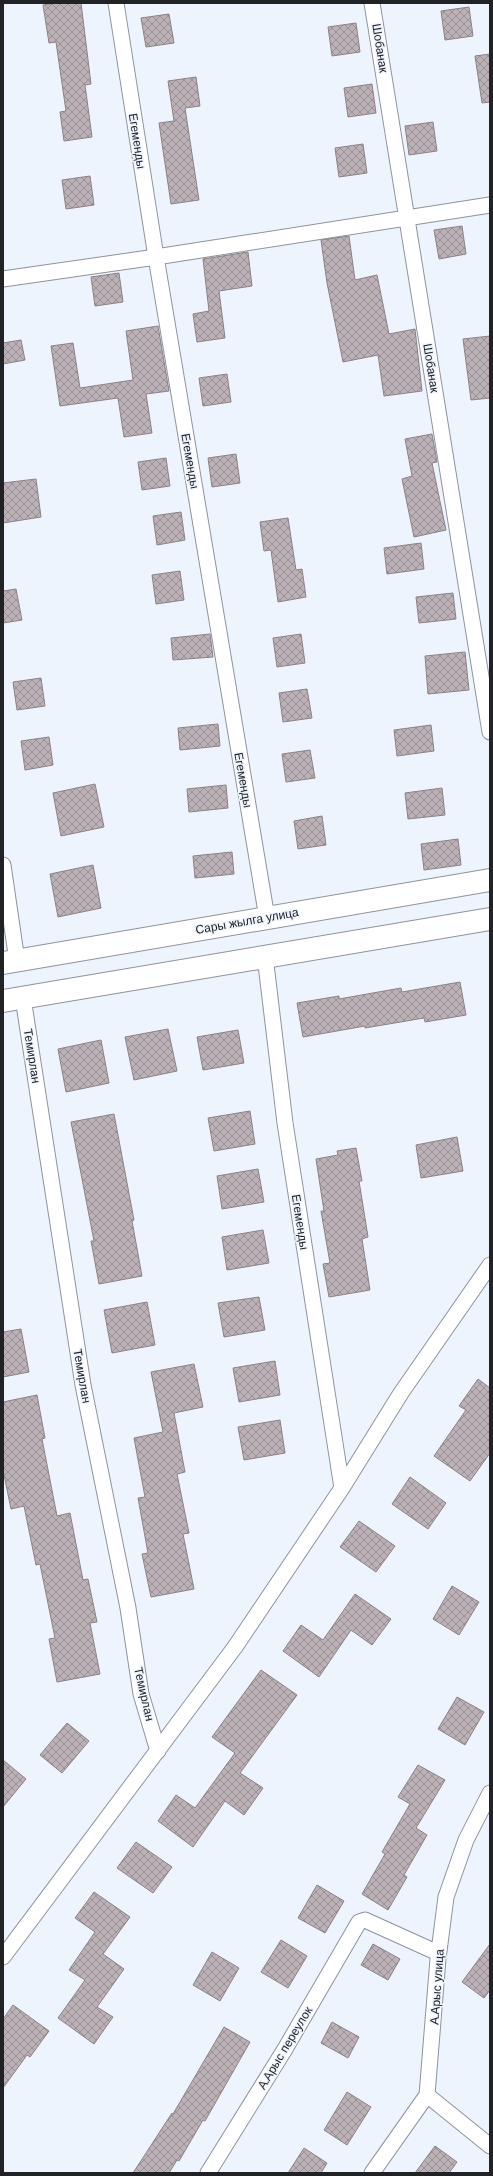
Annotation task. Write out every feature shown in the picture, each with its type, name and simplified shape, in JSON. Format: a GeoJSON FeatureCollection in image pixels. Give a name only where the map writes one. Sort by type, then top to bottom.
{"type":"FeatureCollection","features":[{"type":"Feature","properties":{"kind":"street","name":"Егеменды"},"geometry":{"type":"LineString","coordinates":[[116,3],[156,257],[267,918]]}},
{"type":"Feature","properties":{"kind":"street","name":"Шобанак"},"geometry":{"type":"LineString","coordinates":[[372,3],[490,732]]}},
{"type":"Feature","properties":{"kind":"street"},"geometry":{"type":"LineString","coordinates":[[3,279],[156,257],[490,205]]}},
{"type":"Feature","properties":{"kind":"street"},"geometry":{"type":"LineString","coordinates":[[3,865],[10,962]]}},
{"type":"Feature","properties":{"kind":"street","name":"Сары жылга улица"},"geometry":{"type":"LineString","coordinates":[[10,962],[490,880]]}},
{"type":"Feature","properties":{"kind":"street"},"geometry":{"type":"LineString","coordinates":[[13,1000],[490,919]]}},
{"type":"Feature","properties":{"kind":"street","name":"Егеменды"},"geometry":{"type":"LineString","coordinates":[[265,956],[286,1131],[342,1488]]}},
{"type":"Feature","properties":{"kind":"street","name":"Темирлан"},"geometry":{"type":"LineString","coordinates":[[13,1000],[83,1385],[128,1608],[142,1694],[158,1751]]}},
{"type":"Feature","properties":{"kind":"street"},"geometry":{"type":"LineString","coordinates":[[3,1957],[235,1647],[342,1488],[401,1393],[490,1265]]}},
{"type":"Feature","properties":{"kind":"street","name":"А.Арыс улица"},"geometry":{"type":"LineString","coordinates":[[427,2095],[438,1953],[446,1897],[466,1840],[490,1793]]}},
{"type":"Feature","properties":{"kind":"street","name":"А.Арыс переулок"},"geometry":{"type":"LineString","coordinates":[[208,2173],[285,2049],[359,1922],[366,1920],[438,1953]]}},
{"type":"Feature","properties":{"kind":"street"},"geometry":{"type":"LineString","coordinates":[[372,2173],[427,2095],[490,2146]]}},
{"type":"Feature","properties":{"kind":"building"},"geometry":{"type":"Polygon","coordinates":[[[56,3],[81,3],[91,84],[85,85],[92,137],[64,141],[60,112],[66,111],[56,42],[49,43],[43,5],[56,3]]]}},
{"type":"Feature","properties":{"kind":"building"},"geometry":{"type":"Polygon","coordinates":[[[469,7],[473,36],[445,40],[441,11],[469,7]]]}},
{"type":"Feature","properties":{"kind":"building"},"geometry":{"type":"Polygon","coordinates":[[[169,14],[174,43],[146,47],[141,18],[169,14]]]}},
{"type":"Feature","properties":{"kind":"building"},"geometry":{"type":"Polygon","coordinates":[[[356,23],[360,52],[332,56],[328,27],[356,23]]]}},
{"type":"Feature","properties":{"kind":"building"},"geometry":{"type":"Polygon","coordinates":[[[490,54],[490,102],[482,103],[475,56],[490,54]]]}},
{"type":"Feature","properties":{"kind":"building"},"geometry":{"type":"Polygon","coordinates":[[[196,77],[200,106],[185,108],[199,200],[171,204],[159,123],[174,121],[168,81],[196,77]]]}},
{"type":"Feature","properties":{"kind":"building"},"geometry":{"type":"Polygon","coordinates":[[[372,84],[376,113],[348,117],[344,88],[372,84]]]}},
{"type":"Feature","properties":{"kind":"building"},"geometry":{"type":"Polygon","coordinates":[[[433,122],[437,151],[409,155],[405,126],[433,122]]]}},
{"type":"Feature","properties":{"kind":"building"},"geometry":{"type":"Polygon","coordinates":[[[363,144],[367,173],[339,177],[335,148],[363,144]]]}},
{"type":"Feature","properties":{"kind":"building"},"geometry":{"type":"Polygon","coordinates":[[[90,176],[94,205],[66,209],[62,180],[90,176]]]}},
{"type":"Feature","properties":{"kind":"building"},"geometry":{"type":"Polygon","coordinates":[[[462,226],[466,254],[439,259],[434,230],[462,226]]]}},
{"type":"Feature","properties":{"kind":"building"},"geometry":{"type":"Polygon","coordinates":[[[349,236],[355,280],[377,275],[389,334],[415,329],[422,391],[384,396],[378,355],[343,362],[327,283],[321,240],[349,236]]]}},
{"type":"Feature","properties":{"kind":"building"},"geometry":{"type":"Polygon","coordinates":[[[248,252],[252,286],[219,291],[225,338],[197,342],[193,314],[209,311],[203,259],[248,252]]]}},
{"type":"Feature","properties":{"kind":"building"},"geometry":{"type":"Polygon","coordinates":[[[119,273],[123,302],[95,306],[91,277],[119,273]]]}},
{"type":"Feature","properties":{"kind":"building"},"geometry":{"type":"Polygon","coordinates":[[[158,326],[169,391],[146,394],[152,433],[124,437],[118,398],[60,406],[51,346],[73,343],[80,388],[133,380],[126,331],[158,326]]]}},
{"type":"Feature","properties":{"kind":"building"},"geometry":{"type":"Polygon","coordinates":[[[490,336],[490,398],[471,400],[463,339],[490,336]]]}},
{"type":"Feature","properties":{"kind":"building"},"geometry":{"type":"Polygon","coordinates":[[[21,340],[25,360],[3,364],[3,343],[21,340]]]}},
{"type":"Feature","properties":{"kind":"building"},"geometry":{"type":"Polygon","coordinates":[[[227,374],[231,402],[203,406],[199,378],[227,374]]]}},
{"type":"Feature","properties":{"kind":"building"},"geometry":{"type":"Polygon","coordinates":[[[432,434],[437,462],[432,463],[446,530],[414,537],[402,479],[412,476],[405,439],[432,434]]]}},
{"type":"Feature","properties":{"kind":"building"},"geometry":{"type":"Polygon","coordinates":[[[236,454],[240,483],[212,487],[208,458],[236,454]]]}},
{"type":"Feature","properties":{"kind":"building"},"geometry":{"type":"Polygon","coordinates":[[[166,458],[170,486],[142,490],[138,462],[166,458]]]}},
{"type":"Feature","properties":{"kind":"building"},"geometry":{"type":"Polygon","coordinates":[[[36,479],[41,517],[3,523],[3,483],[36,479]]]}},
{"type":"Feature","properties":{"kind":"building"},"geometry":{"type":"Polygon","coordinates":[[[181,512],[185,540],[157,545],[153,516],[181,512]]]}},
{"type":"Feature","properties":{"kind":"building"},"geometry":{"type":"Polygon","coordinates":[[[288,518],[296,570],[302,569],[306,597],[278,602],[271,550],[264,551],[260,522],[288,518]]]}},
{"type":"Feature","properties":{"kind":"building"},"geometry":{"type":"Polygon","coordinates":[[[421,543],[424,569],[387,574],[384,548],[421,543]]]}},
{"type":"Feature","properties":{"kind":"building"},"geometry":{"type":"Polygon","coordinates":[[[180,571],[184,600],[156,604],[152,575],[180,571]]]}},
{"type":"Feature","properties":{"kind":"building"},"geometry":{"type":"Polygon","coordinates":[[[16,589],[22,620],[3,623],[3,591],[16,589]]]}},
{"type":"Feature","properties":{"kind":"building"},"geometry":{"type":"Polygon","coordinates":[[[453,593],[456,619],[419,623],[416,597],[453,593]]]}},
{"type":"Feature","properties":{"kind":"building"},"geometry":{"type":"Polygon","coordinates":[[[210,634],[213,657],[173,660],[171,638],[210,634]]]}},
{"type":"Feature","properties":{"kind":"building"},"geometry":{"type":"Polygon","coordinates":[[[301,634],[305,663],[277,667],[273,638],[301,634]]]}},
{"type":"Feature","properties":{"kind":"building"},"geometry":{"type":"Polygon","coordinates":[[[465,652],[469,690],[428,694],[425,656],[465,652]]]}},
{"type":"Feature","properties":{"kind":"building"},"geometry":{"type":"Polygon","coordinates":[[[41,678],[45,706],[17,710],[13,682],[41,678]]]}},
{"type":"Feature","properties":{"kind":"building"},"geometry":{"type":"Polygon","coordinates":[[[307,689],[312,718],[283,722],[279,693],[307,689]]]}},
{"type":"Feature","properties":{"kind":"building"},"geometry":{"type":"Polygon","coordinates":[[[218,724],[220,746],[180,750],[178,728],[218,724]]]}},
{"type":"Feature","properties":{"kind":"building"},"geometry":{"type":"Polygon","coordinates":[[[431,725],[434,751],[397,756],[394,730],[431,725]]]}},
{"type":"Feature","properties":{"kind":"building"},"geometry":{"type":"Polygon","coordinates":[[[49,737],[53,765],[25,770],[21,741],[49,737]]]}},
{"type":"Feature","properties":{"kind":"building"},"geometry":{"type":"Polygon","coordinates":[[[310,750],[315,778],[286,782],[282,754],[310,750]]]}},
{"type":"Feature","properties":{"kind":"building"},"geometry":{"type":"Polygon","coordinates":[[[95,784],[104,827],[61,836],[53,793],[95,784]]]}},
{"type":"Feature","properties":{"kind":"building"},"geometry":{"type":"Polygon","coordinates":[[[226,785],[228,808],[189,812],[187,789],[226,785]]]}},
{"type":"Feature","properties":{"kind":"building"},"geometry":{"type":"Polygon","coordinates":[[[442,788],[445,815],[408,819],[405,793],[442,788]]]}},
{"type":"Feature","properties":{"kind":"building"},"geometry":{"type":"Polygon","coordinates":[[[322,816],[326,845],[298,849],[294,821],[322,816]]]}},
{"type":"Feature","properties":{"kind":"building"},"geometry":{"type":"Polygon","coordinates":[[[458,839],[461,865],[424,870],[421,844],[458,839]]]}},
{"type":"Feature","properties":{"kind":"building"},"geometry":{"type":"Polygon","coordinates":[[[232,852],[234,874],[195,878],[193,856],[232,852]]]}},
{"type":"Feature","properties":{"kind":"building"},"geometry":{"type":"Polygon","coordinates":[[[93,865],[101,908],[58,917],[50,874],[93,865]]]}},
{"type":"Feature","properties":{"kind":"building"},"geometry":{"type":"Polygon","coordinates":[[[460,982],[466,1015],[425,1022],[424,1018],[365,1028],[365,1026],[303,1037],[297,1003],[339,996],[339,999],[401,988],[402,992],[460,982]]]}},
{"type":"Feature","properties":{"kind":"building"},"geometry":{"type":"Polygon","coordinates":[[[168,1029],[177,1071],[134,1080],[125,1037],[168,1029]]]}},
{"type":"Feature","properties":{"kind":"building"},"geometry":{"type":"Polygon","coordinates":[[[238,1030],[244,1063],[203,1070],[197,1037],[238,1030]]]}},
{"type":"Feature","properties":{"kind":"building"},"geometry":{"type":"Polygon","coordinates":[[[101,1040],[109,1083],[66,1092],[58,1049],[101,1040]]]}},
{"type":"Feature","properties":{"kind":"building"},"geometry":{"type":"Polygon","coordinates":[[[250,1111],[255,1144],[214,1151],[208,1118],[250,1111]]]}},
{"type":"Feature","properties":{"kind":"building"},"geometry":{"type":"Polygon","coordinates":[[[114,1114],[134,1220],[132,1221],[142,1276],[99,1284],[91,1241],[94,1241],[71,1122],[114,1114]]]}},
{"type":"Feature","properties":{"kind":"building"},"geometry":{"type":"Polygon","coordinates":[[[457,1137],[463,1171],[421,1178],[416,1145],[457,1137]]]}},
{"type":"Feature","properties":{"kind":"building"},"geometry":{"type":"Polygon","coordinates":[[[356,1148],[362,1181],[359,1181],[368,1237],[362,1239],[370,1290],[329,1297],[323,1264],[330,1263],[321,1211],[324,1211],[316,1159],[338,1155],[337,1151],[356,1148]]]}},
{"type":"Feature","properties":{"kind":"building"},"geometry":{"type":"Polygon","coordinates":[[[258,1169],[264,1202],[222,1209],[217,1176],[258,1169]]]}},
{"type":"Feature","properties":{"kind":"building"},"geometry":{"type":"Polygon","coordinates":[[[263,1230],[269,1263],[227,1270],[222,1237],[263,1230]]]}},
{"type":"Feature","properties":{"kind":"building"},"geometry":{"type":"Polygon","coordinates":[[[259,1297],[265,1330],[224,1337],[218,1303],[259,1297]]]}},
{"type":"Feature","properties":{"kind":"building"},"geometry":{"type":"Polygon","coordinates":[[[147,1302],[155,1345],[112,1353],[104,1310],[147,1302]]]}},
{"type":"Feature","properties":{"kind":"building"},"geometry":{"type":"Polygon","coordinates":[[[21,1329],[29,1372],[3,1377],[3,1332],[21,1329]]]}},
{"type":"Feature","properties":{"kind":"building"},"geometry":{"type":"Polygon","coordinates":[[[275,1361],[280,1395],[239,1402],[233,1368],[275,1361]]]}},
{"type":"Feature","properties":{"kind":"building"},"geometry":{"type":"Polygon","coordinates":[[[194,1364],[203,1407],[174,1413],[185,1472],[177,1474],[189,1533],[183,1534],[194,1589],[151,1597],[142,1554],[148,1553],[138,1498],[145,1497],[134,1438],[163,1432],[151,1372],[194,1364]]]}},
{"type":"Feature","properties":{"kind":"building"},"geometry":{"type":"Polygon","coordinates":[[[478,1379],[490,1388],[490,1453],[470,1481],[434,1456],[466,1410],[459,1406],[478,1379]]]}},
{"type":"Feature","properties":{"kind":"building"},"geometry":{"type":"Polygon","coordinates":[[[37,1395],[45,1438],[42,1439],[57,1516],[70,1513],[83,1580],[88,1579],[97,1622],[90,1623],[100,1674],[57,1682],[49,1639],[55,1638],[40,1564],[36,1565],[24,1506],[11,1509],[3,1470],[3,1402],[37,1395]]]}},
{"type":"Feature","properties":{"kind":"building"},"geometry":{"type":"Polygon","coordinates":[[[280,1420],[285,1453],[244,1460],[238,1427],[280,1420]]]}},
{"type":"Feature","properties":{"kind":"building"},"geometry":{"type":"Polygon","coordinates":[[[410,1477],[446,1503],[428,1529],[392,1504],[410,1477]]]}},
{"type":"Feature","properties":{"kind":"building"},"geometry":{"type":"Polygon","coordinates":[[[359,1521],[395,1546],[376,1572],[340,1547],[359,1521]]]}},
{"type":"Feature","properties":{"kind":"building"},"geometry":{"type":"Polygon","coordinates":[[[452,1586],[479,1602],[459,1635],[433,1619],[452,1586]]]}},
{"type":"Feature","properties":{"kind":"building"},"geometry":{"type":"Polygon","coordinates":[[[355,1594],[391,1619],[372,1645],[351,1630],[319,1677],[283,1651],[301,1625],[323,1640],[355,1594]]]}},
{"type":"Feature","properties":{"kind":"building"},"geometry":{"type":"Polygon","coordinates":[[[261,1670],[297,1695],[240,1773],[263,1788],[244,1815],[225,1801],[193,1847],[158,1821],[176,1795],[195,1808],[235,1753],[212,1737],[261,1670]]]}},
{"type":"Feature","properties":{"kind":"building"},"geometry":{"type":"Polygon","coordinates":[[[457,1697],[484,1712],[465,1745],[438,1729],[457,1697]]]}},
{"type":"Feature","properties":{"kind":"building"},"geometry":{"type":"Polygon","coordinates":[[[67,1723],[89,1741],[62,1773],[40,1755],[67,1723]]]}},
{"type":"Feature","properties":{"kind":"building"},"geometry":{"type":"Polygon","coordinates":[[[3,1760],[26,1779],[3,1807],[3,1760]]]}},
{"type":"Feature","properties":{"kind":"building"},"geometry":{"type":"Polygon","coordinates":[[[418,1765],[445,1780],[416,1828],[427,1835],[404,1875],[407,1877],[388,1910],[362,1894],[385,1854],[382,1852],[410,1804],[398,1797],[418,1765]]]}},
{"type":"Feature","properties":{"kind":"building"},"geometry":{"type":"Polygon","coordinates":[[[136,1842],[172,1867],[153,1893],[117,1868],[136,1842]]]}},
{"type":"Feature","properties":{"kind":"building"},"geometry":{"type":"Polygon","coordinates":[[[317,1885],[344,1901],[325,1933],[298,1918],[317,1885]]]}},
{"type":"Feature","properties":{"kind":"building"},"geometry":{"type":"Polygon","coordinates":[[[94,1892],[130,1917],[103,1954],[124,1969],[97,2007],[113,2017],[94,2044],[58,2018],[85,1980],[69,1970],[95,1932],[75,1918],[94,1892]]]}},
{"type":"Feature","properties":{"kind":"building"},"geometry":{"type":"Polygon","coordinates":[[[281,1940],[307,1956],[288,1988],[261,1972],[281,1940]]]}},
{"type":"Feature","properties":{"kind":"building"},"geometry":{"type":"Polygon","coordinates":[[[373,1944],[400,1959],[388,1980],[361,1965],[373,1944]]]}},
{"type":"Feature","properties":{"kind":"building"},"geometry":{"type":"Polygon","coordinates":[[[490,1944],[490,1990],[484,1998],[462,1982],[490,1944]]]}},
{"type":"Feature","properties":{"kind":"building"},"geometry":{"type":"Polygon","coordinates":[[[212,1952],[239,1968],[220,2001],[193,1985],[212,1952]]]}},
{"type":"Feature","properties":{"kind":"building"},"geometry":{"type":"Polygon","coordinates":[[[13,2005],[49,2031],[30,2057],[27,2055],[3,2088],[3,2019],[13,2005]]]}},
{"type":"Feature","properties":{"kind":"building"},"geometry":{"type":"Polygon","coordinates":[[[332,2022],[359,2037],[348,2058],[321,2043],[332,2022]]]}},
{"type":"Feature","properties":{"kind":"building"},"geometry":{"type":"Polygon","coordinates":[[[224,2027],[250,2042],[205,2121],[203,2120],[179,2161],[177,2160],[169,2173],[133,2173],[172,2113],[173,2114],[224,2027]]]}},
{"type":"Feature","properties":{"kind":"building"},"geometry":{"type":"Polygon","coordinates":[[[347,2092],[371,2107],[347,2145],[324,2130],[347,2092]]]}},
{"type":"Feature","properties":{"kind":"building"},"geometry":{"type":"Polygon","coordinates":[[[435,2146],[457,2162],[449,2173],[415,2173],[435,2146]]]}},
{"type":"Feature","properties":{"kind":"building"},"geometry":{"type":"Polygon","coordinates":[[[304,2148],[327,2163],[321,2173],[288,2173],[304,2148]]]}}]}
